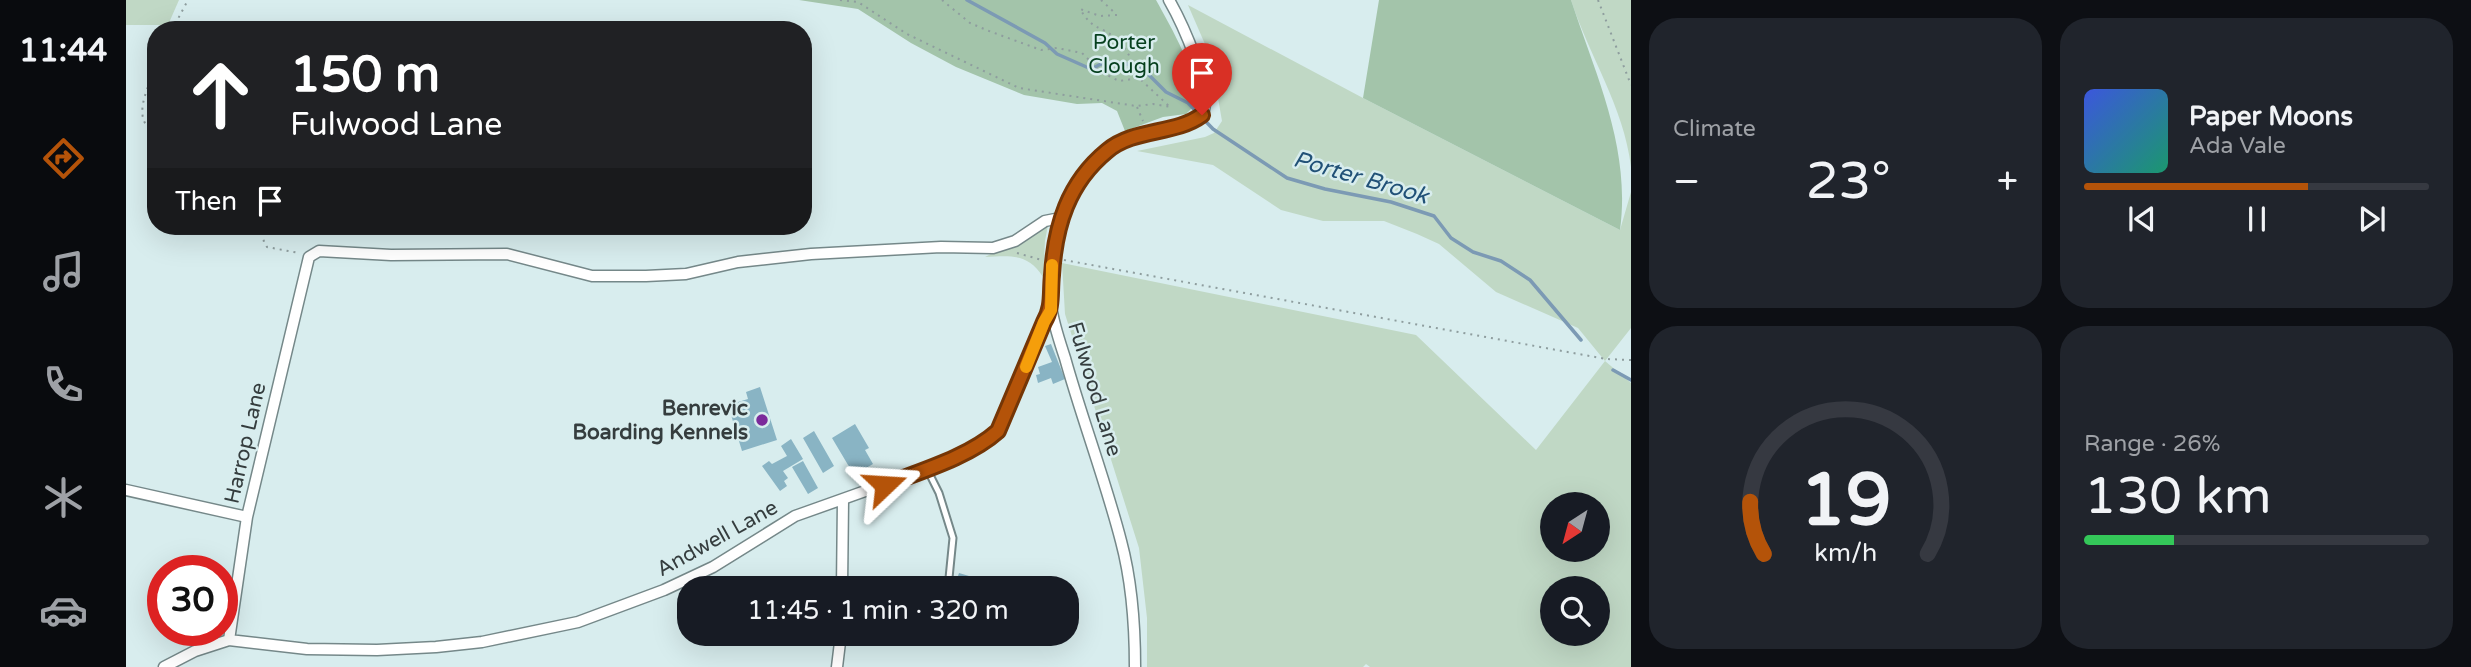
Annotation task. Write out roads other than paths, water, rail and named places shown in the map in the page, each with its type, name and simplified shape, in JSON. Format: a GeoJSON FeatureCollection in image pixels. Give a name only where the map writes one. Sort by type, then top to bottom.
{"type":"FeatureCollection","features":[{"type":"Feature","properties":{"kind":"street","name":"Fulwood Lane"},"geometry":{"type":"LineString","coordinates":[[1135,667],[1135,632],[1122,541],[1073,389],[1051,310],[1052,264],[1060,218],[1077,183],[1107,151],[1148,132],[1195,120],[1202,115],[1205,92],[1182,21],[1169,0]]}},
{"type":"Feature","properties":{"kind":"street","name":"Harrop Lane"},"geometry":{"type":"LineString","coordinates":[[238,578],[247,517],[309,257],[319,251],[391,255],[506,254],[592,276],[646,276],[686,274],[738,262],[811,254],[941,247],[993,248],[1015,241],[1045,221],[1060,218]]}},
{"type":"Feature","properties":{"kind":"street","name":"Andwell Lane"},"geometry":{"type":"LineString","coordinates":[[238,641],[307,649],[377,650],[482,642],[578,622],[664,590],[713,567],[796,516],[927,469],[987,441],[998,431],[1051,310]]}},
{"type":"Feature","properties":{"kind":"street"},"geometry":{"type":"LineString","coordinates":[[126,490],[247,517]]}},
{"type":"Feature","properties":{"kind":"street"},"geometry":{"type":"LineString","coordinates":[[842,576],[843,500]]}},
{"type":"Feature","properties":{"kind":"street"},"geometry":{"type":"LineString","coordinates":[[164,667],[210,646]]}},
{"type":"Feature","properties":{"kind":"street"},"geometry":{"type":"LineString","coordinates":[[836,667],[839,646]]}},
{"type":"Feature","properties":{"kind":"lane"},"geometry":{"type":"LineString","coordinates":[[927,469],[939,493],[953,538],[949,576]]}},
{"type":"Feature","properties":{"kind":"waterway","name":"Porter Brook"},"geometry":{"type":"LineString","coordinates":[[967,0],[1045,43],[1057,54],[1091,69],[1101,64],[1127,64],[1144,70],[1166,92],[1188,103],[1213,129],[1287,178],[1325,189],[1391,202],[1434,216],[1451,238],[1473,252],[1501,261],[1530,280],[1581,340]]}},
{"type":"Feature","properties":{"kind":"waterway","name":"Porter Brook"},"geometry":{"type":"LineString","coordinates":[[1613,370],[1631,380]]}},
{"type":"Feature","properties":{"kind":"place","name":"Benrevic Boarding Kennels"},"geometry":{"type":"Point","coordinates":[762,420]}},
{"type":"Feature","properties":{"kind":"park label","name":"Porter Clough"},"geometry":{"type":"Point","coordinates":[1124,54]}}]}
